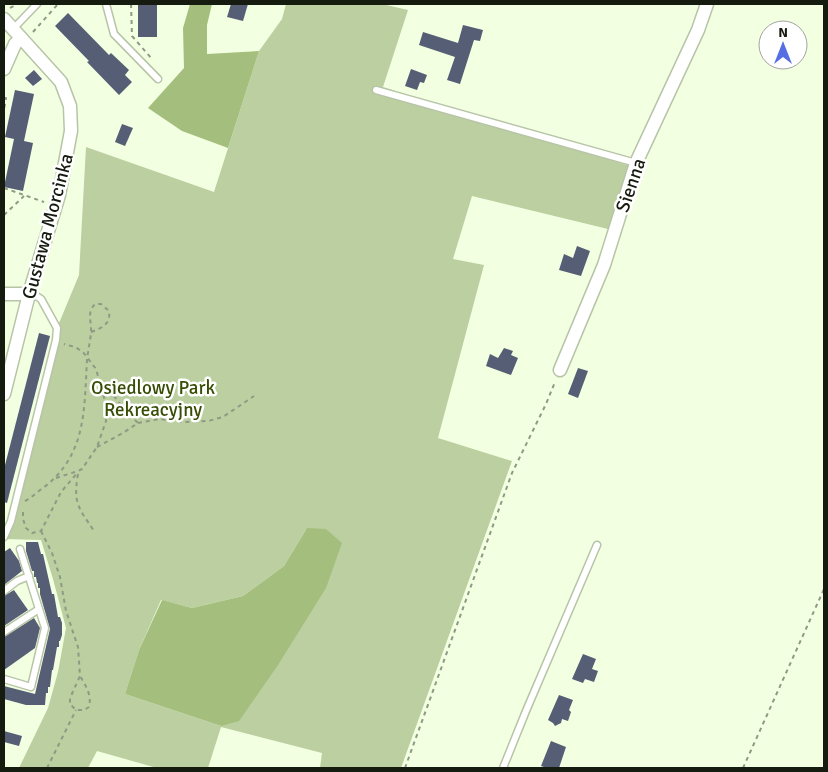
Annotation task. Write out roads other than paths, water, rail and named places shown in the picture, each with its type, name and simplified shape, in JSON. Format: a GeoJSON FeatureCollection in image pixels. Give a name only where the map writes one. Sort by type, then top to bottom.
{"type":"FeatureCollection","features":[{"type":"Feature","properties":{"kind":"street","name":"Sienna"},"geometry":{"type":"LineString","coordinates":[[560,370],[604,265],[636,163],[698,30],[707,4]]}},
{"type":"Feature","properties":{"kind":"street","name":"Gustawa Morcinka"},"geometry":{"type":"LineString","coordinates":[[4,19],[61,82],[70,106],[71,131],[56,206],[30,293],[4,394]]}},
{"type":"Feature","properties":{"kind":"street"},"geometry":{"type":"LineString","coordinates":[[4,69],[15,44],[17,33]]}},
{"type":"Feature","properties":{"kind":"street"},"geometry":{"type":"LineString","coordinates":[[4,294],[30,293]]}},
{"type":"Feature","properties":{"kind":"lane"},"geometry":{"type":"LineString","coordinates":[[17,33],[38,4]]}},
{"type":"Feature","properties":{"kind":"lane"},"geometry":{"type":"LineString","coordinates":[[106,4],[114,34],[158,79]]}},
{"type":"Feature","properties":{"kind":"lane"},"geometry":{"type":"LineString","coordinates":[[376,90],[636,163]]}},
{"type":"Feature","properties":{"kind":"lane"},"geometry":{"type":"LineString","coordinates":[[4,537],[11,521],[56,342],[57,328],[40,299],[30,293]]}},
{"type":"Feature","properties":{"kind":"lane"},"geometry":{"type":"LineString","coordinates":[[503,768],[597,545]]}},
{"type":"Feature","properties":{"kind":"lane"},"geometry":{"type":"LineString","coordinates":[[4,680],[31,687],[45,628],[20,549]]}},
{"type":"Feature","properties":{"kind":"lane"},"geometry":{"type":"LineString","coordinates":[[4,591],[17,581],[29,576]]}},
{"type":"Feature","properties":{"kind":"lane"},"geometry":{"type":"LineString","coordinates":[[4,632],[39,609]]}},
{"type":"Feature","properties":{"kind":"park label","name":"Osiedlowy Park Rekreacyjny"},"geometry":{"type":"Point","coordinates":[153,398]}}]}
